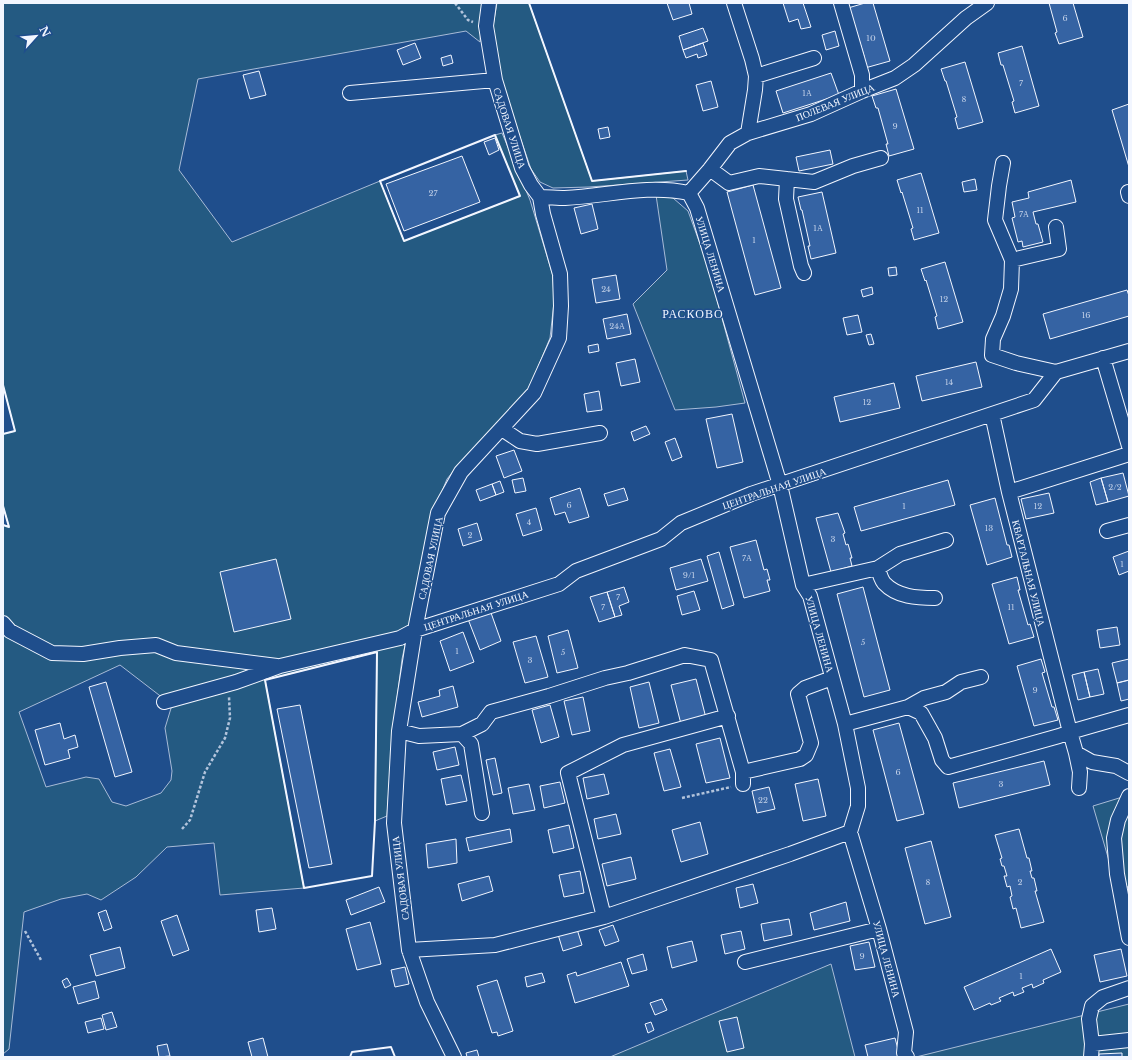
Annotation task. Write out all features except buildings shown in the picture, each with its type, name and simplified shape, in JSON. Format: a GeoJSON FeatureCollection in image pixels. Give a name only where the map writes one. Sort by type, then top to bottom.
{"type":"FeatureCollection","features":[{"type":"Feature","properties":{"kind":"street","name":"САДОВАЯ УЛИЦА"},"geometry":{"type":"LineString","coordinates":[[454,1057],[427,1002],[409,950],[394,823],[399,731],[415,630],[438,513],[461,472],[534,393],[559,338],[561,306],[560,274],[543,214],[540,197],[531,185],[522,168],[495,80],[486,26],[489,3]]}},
{"type":"Feature","properties":{"kind":"street"},"geometry":{"type":"LineString","coordinates":[[734,3],[756,76],[748,133]]}},
{"type":"Feature","properties":{"kind":"street"},"geometry":{"type":"LineString","coordinates":[[842,3],[862,75],[862,91]]}},
{"type":"Feature","properties":{"kind":"street","name":"ПОЛЕВАЯ УЛИЦА"},"geometry":{"type":"LineString","coordinates":[[689,192],[710,169],[730,143],[748,133],[811,114],[895,78],[914,65],[966,18],[987,3]]}},
{"type":"Feature","properties":{"kind":"street"},"geometry":{"type":"LineString","coordinates":[[756,76],[814,58]]}},
{"type":"Feature","properties":{"kind":"street"},"geometry":{"type":"LineString","coordinates":[[350,93],[495,80]]}},
{"type":"Feature","properties":{"kind":"street"},"geometry":{"type":"LineString","coordinates":[[710,169],[729,183],[759,176],[814,182],[853,166],[881,158]]}},
{"type":"Feature","properties":{"kind":"street"},"geometry":{"type":"LineString","coordinates":[[1003,163],[995,220],[1012,260],[1011,289],[1003,316],[993,338],[992,355],[1016,363],[1056,372],[1129,351]]}},
{"type":"Feature","properties":{"kind":"street"},"geometry":{"type":"LineString","coordinates":[[787,179],[786,199],[801,266],[804,273]]}},
{"type":"Feature","properties":{"kind":"street"},"geometry":{"type":"LineString","coordinates":[[540,197],[565,198],[657,188],[689,192]]}},
{"type":"Feature","properties":{"kind":"street","name":"УЛИЦА ЛЕНИНА"},"geometry":{"type":"LineString","coordinates":[[689,192],[697,208],[780,485],[803,585],[810,596],[845,724],[858,788],[858,806],[850,832],[879,929],[906,1032],[904,1053],[907,1057]]}},
{"type":"Feature","properties":{"kind":"street"},"geometry":{"type":"LineString","coordinates":[[1012,260],[1059,249],[1056,227]]}},
{"type":"Feature","properties":{"kind":"street"},"geometry":{"type":"LineString","coordinates":[[1103,358],[1129,446]]}},
{"type":"Feature","properties":{"kind":"street","name":"ЦЕНТРАЛЬНАЯ УЛИЦА"},"geometry":{"type":"LineString","coordinates":[[164,702],[236,682],[280,666],[400,638],[415,630],[559,584],[576,571],[661,539],[681,523],[751,494],[1034,400],[1056,372]]}},
{"type":"Feature","properties":{"kind":"street","name":"КВАРТАЛЬНАЯ УЛИЦА"},"geometry":{"type":"LineString","coordinates":[[992,414],[1009,492],[1076,753],[1080,772],[1079,788]]}},
{"type":"Feature","properties":{"kind":"street"},"geometry":{"type":"LineString","coordinates":[[502,428],[520,441],[537,444],[600,433]]}},
{"type":"Feature","properties":{"kind":"street"},"geometry":{"type":"LineString","coordinates":[[1009,492],[1129,454]]}},
{"type":"Feature","properties":{"kind":"street"},"geometry":{"type":"LineString","coordinates":[[1107,532],[1129,525]]}},
{"type":"Feature","properties":{"kind":"street"},"geometry":{"type":"LineString","coordinates":[[803,585],[878,568],[900,554],[946,540]]}},
{"type":"Feature","properties":{"kind":"street"},"geometry":{"type":"LineString","coordinates":[[878,568],[883,582],[898,593],[915,598],[935,598]]}},
{"type":"Feature","properties":{"kind":"street"},"geometry":{"type":"LineString","coordinates":[[3,622],[10,631],[52,653],[82,654],[120,648],[156,645],[176,653],[280,666]]}},
{"type":"Feature","properties":{"kind":"street"},"geometry":{"type":"LineString","coordinates":[[399,731],[419,736],[462,734],[482,724],[491,712],[549,696],[605,678],[628,673],[685,655],[710,660],[728,716],[743,778],[800,759],[806,755],[811,743],[798,694],[805,688],[832,678]]}},
{"type":"Feature","properties":{"kind":"street"},"geometry":{"type":"LineString","coordinates":[[845,724],[908,707],[924,698],[946,692],[961,682],[981,677]]}},
{"type":"Feature","properties":{"kind":"street"},"geometry":{"type":"LineString","coordinates":[[908,707],[921,713],[935,738],[942,760],[948,767],[1129,715]]}},
{"type":"Feature","properties":{"kind":"street"},"geometry":{"type":"LineString","coordinates":[[604,917],[568,773],[623,745],[728,716]]}},
{"type":"Feature","properties":{"kind":"street"},"geometry":{"type":"LineString","coordinates":[[462,734],[472,744],[482,813]]}},
{"type":"Feature","properties":{"kind":"street"},"geometry":{"type":"LineString","coordinates":[[1076,753],[1092,762],[1116,766],[1129,773]]}},
{"type":"Feature","properties":{"kind":"street"},"geometry":{"type":"LineString","coordinates":[[1129,796],[1118,820],[1114,838],[1117,874],[1129,938]]}},
{"type":"Feature","properties":{"kind":"street"},"geometry":{"type":"LineString","coordinates":[[409,950],[495,945],[604,917],[850,832]]}},
{"type":"Feature","properties":{"kind":"street"},"geometry":{"type":"LineString","coordinates":[[745,962],[879,929]]}},
{"type":"Feature","properties":{"kind":"street"},"geometry":{"type":"LineString","coordinates":[[1129,988],[1103,997],[1092,1006],[1089,1019],[1091,1051],[1129,1040]]}},
{"type":"Feature","properties":{"kind":"path"},"geometry":{"type":"LineString","coordinates":[[454,3],[468,20],[486,26]]}},
{"type":"Feature","properties":{"kind":"path"},"geometry":{"type":"LineString","coordinates":[[182,829],[190,820],[205,772],[225,738],[230,718],[228,697],[236,682]]}},
{"type":"Feature","properties":{"kind":"path"},"geometry":{"type":"LineString","coordinates":[[682,798],[743,778]]}},
{"type":"Feature","properties":{"kind":"path"},"geometry":{"type":"LineString","coordinates":[[25,931],[41,960]]}},
{"type":"Feature","properties":{"kind":"shaded area"},"geometry":{"type":"Polygon","coordinates":[[[3,3],[482,3],[480,42],[466,31],[198,79],[179,170],[232,242],[380,181],[404,241],[520,196],[495,135],[502,133],[530,200],[553,276],[554,302],[550,338],[531,384],[521,401],[459,464],[447,479],[434,511],[402,659],[393,731],[387,816],[375,821],[377,652],[265,680],[304,888],[220,895],[214,843],[167,847],[136,877],[101,900],[87,894],[61,899],[24,912],[9,1049],[3,1054],[3,525],[9,526],[3,506],[3,434],[15,431],[3,385],[3,3]],[[120,665],[19,712],[46,787],[86,777],[99,779],[112,802],[126,806],[161,793],[171,780],[172,771],[165,728],[172,705],[120,665]]]}},
{"type":"Feature","properties":{"kind":"shaded area"},"geometry":{"type":"Polygon","coordinates":[[[497,3],[529,3],[592,181],[686,171],[688,180],[553,188],[540,182],[531,169],[500,79],[493,26],[497,3]]]}},
{"type":"Feature","properties":{"kind":"shaded area"},"geometry":{"type":"Polygon","coordinates":[[[656,195],[673,198],[688,211],[707,263],[745,403],[675,410],[633,304],[667,270],[656,195]]]}},
{"type":"Feature","properties":{"kind":"shaded area"},"geometry":{"type":"Polygon","coordinates":[[[1129,795],[1129,929],[1093,806],[1129,795]]]}},
{"type":"Feature","properties":{"kind":"shaded area"},"geometry":{"type":"Polygon","coordinates":[[[831,964],[855,1057],[610,1057],[831,964]]]}},
{"type":"Feature","properties":{"kind":"shaded area"},"geometry":{"type":"Polygon","coordinates":[[[1129,1004],[1129,1057],[916,1057],[1129,1004]]]}},
{"type":"Feature","properties":{"kind":"wall"},"geometry":{"type":"LineString","coordinates":[[529,3],[592,181],[686,171]]}},
{"type":"Feature","properties":{"kind":"wall"},"geometry":{"type":"LineString","coordinates":[[495,135],[520,196],[404,241],[380,181],[495,135]]}},
{"type":"Feature","properties":{"kind":"wall"},"geometry":{"type":"LineString","coordinates":[[3,385],[15,431],[3,434]]}},
{"type":"Feature","properties":{"kind":"wall"},"geometry":{"type":"LineString","coordinates":[[3,506],[9,527],[3,525]]}},
{"type":"Feature","properties":{"kind":"wall"},"geometry":{"type":"LineString","coordinates":[[377,652],[375,821],[372,876],[304,888],[265,680],[377,652]]}},
{"type":"Feature","properties":{"kind":"wall"},"geometry":{"type":"LineString","coordinates":[[350,1057],[352,1052],[391,1047],[395,1057]]}},
{"type":"Feature","properties":{"kind":"district","name":"РАСКОВО"},"geometry":{"type":"Point","coordinates":[693,314]}}]}
